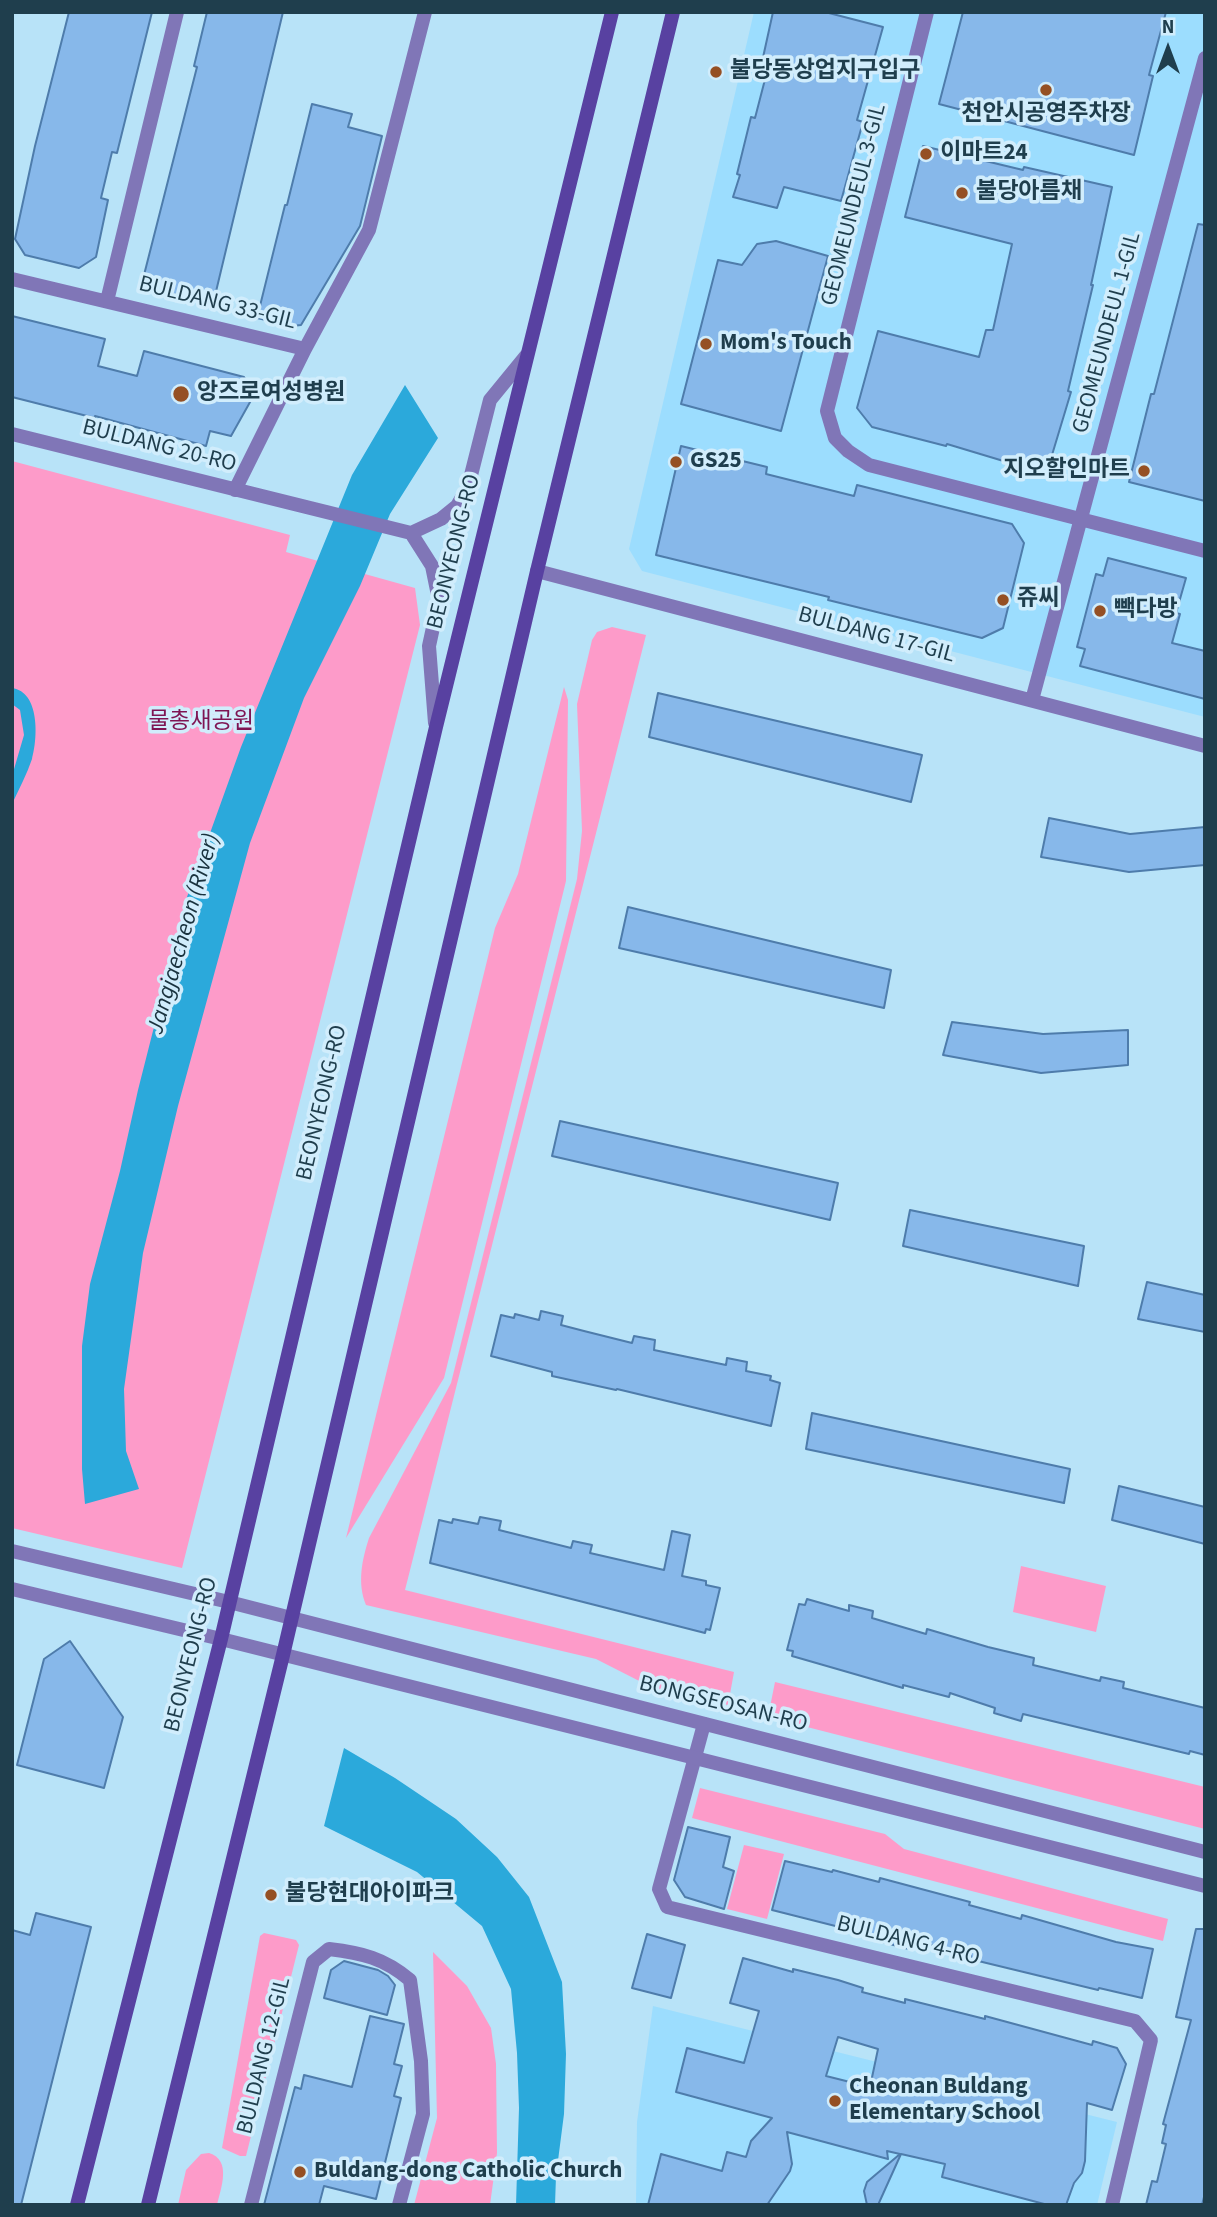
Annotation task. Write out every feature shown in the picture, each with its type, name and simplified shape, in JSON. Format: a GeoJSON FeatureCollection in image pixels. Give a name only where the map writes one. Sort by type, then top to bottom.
{"type":"FeatureCollection","features":[{"type":"Feature","properties":{"kind":"main road","name":"BEONYEONG-RO"},"geometry":{"type":"LineString","coordinates":[[77,2205],[221,1639],[436,727],[612,12]]}},
{"type":"Feature","properties":{"kind":"main road"},"geometry":{"type":"LineString","coordinates":[[148,2205],[282,1655],[537,571],[673,12]]}},
{"type":"Feature","properties":{"kind":"street"},"geometry":{"type":"LineString","coordinates":[[107,301],[177,12]]}},
{"type":"Feature","properties":{"kind":"street","name":"BULDANG 33-GIL"},"geometry":{"type":"LineString","coordinates":[[12,279],[305,349],[369,230],[425,12]]}},
{"type":"Feature","properties":{"kind":"street","name":"GEOMEUNDEUL 3-GIL"},"geometry":{"type":"LineString","coordinates":[[927,12],[827,411],[835,438],[869,466],[1205,551]]}},
{"type":"Feature","properties":{"kind":"street","name":"GEOMEUNDEUL 1-GIL"},"geometry":{"type":"LineString","coordinates":[[1032,700],[1205,58]]}},
{"type":"Feature","properties":{"kind":"street"},"geometry":{"type":"LineString","coordinates":[[235,490],[305,349]]}},
{"type":"Feature","properties":{"kind":"street"},"geometry":{"type":"LineString","coordinates":[[436,727],[429,646],[439,600],[432,566],[411,533],[441,519],[457,506],[468,487],[490,400],[526,356]]}},
{"type":"Feature","properties":{"kind":"street","name":"BULDANG 20-RO"},"geometry":{"type":"LineString","coordinates":[[12,434],[411,533]]}},
{"type":"Feature","properties":{"kind":"street","name":"BULDANG 17-GIL"},"geometry":{"type":"LineString","coordinates":[[537,571],[1205,746]]}},
{"type":"Feature","properties":{"kind":"street","name":"BONGSEOSAN-RO"},"geometry":{"type":"LineString","coordinates":[[12,1551],[229,1602],[1205,1853]]}},
{"type":"Feature","properties":{"kind":"street"},"geometry":{"type":"LineString","coordinates":[[12,1589],[1205,1886]]}},
{"type":"Feature","properties":{"kind":"street","name":"BULDANG 4-RO"},"geometry":{"type":"LineString","coordinates":[[704,1724],[659,1889],[667,1907],[1135,2021],[1151,2040],[1112,2205]]}},
{"type":"Feature","properties":{"kind":"street","name":"BULDANG 12-GIL"},"geometry":{"type":"LineString","coordinates":[[251,2205],[313,1962],[329,1949],[354,1952],[393,1965],[410,1980],[421,2061],[423,2114],[399,2205]]}},
{"type":"Feature","properties":{"kind":"shaded area"},"geometry":{"type":"Polygon","coordinates":[[[754,12],[1205,12],[1205,717],[642,571],[629,549],[754,12]]]}},
{"type":"Feature","properties":{"kind":"shaded area","name":"Cheonan Buldang Elementary School"},"geometry":{"type":"Polygon","coordinates":[[[653,2006],[1117,2122],[1097,2205],[636,2205],[637,2122],[653,2006]]]}},
{"type":"Feature","properties":{"kind":"green space","name":"물총새공원"},"geometry":{"type":"Polygon","coordinates":[[[12,461],[290,535],[286,552],[415,588],[420,625],[182,1568],[12,1528],[12,461]]]}},
{"type":"Feature","properties":{"kind":"green space"},"geometry":{"type":"Polygon","coordinates":[[[612,627],[646,635],[405,1590],[734,1672],[728,1705],[657,1690],[596,1659],[366,1605],[361,1580],[369,1538],[451,1383],[577,879],[582,831],[577,704],[592,640],[597,632],[612,627]]]}},
{"type":"Feature","properties":{"kind":"green space"},"geometry":{"type":"Polygon","coordinates":[[[564,687],[568,700],[566,881],[444,1378],[346,1538],[495,928],[518,874],[564,687]]]}},
{"type":"Feature","properties":{"kind":"green space"},"geometry":{"type":"Polygon","coordinates":[[[1021,1566],[1106,1586],[1096,1632],[1013,1612],[1021,1566]]]}},
{"type":"Feature","properties":{"kind":"green space"},"geometry":{"type":"Polygon","coordinates":[[[775,1682],[1205,1787],[1205,1829],[768,1717],[775,1682]]]}},
{"type":"Feature","properties":{"kind":"green space"},"geometry":{"type":"Polygon","coordinates":[[[700,1788],[885,1834],[904,1849],[1168,1919],[1163,1941],[692,1818],[700,1788]]]}},
{"type":"Feature","properties":{"kind":"green space"},"geometry":{"type":"Polygon","coordinates":[[[744,1845],[784,1854],[767,1919],[727,1909],[744,1845]]]}},
{"type":"Feature","properties":{"kind":"green space"},"geometry":{"type":"Polygon","coordinates":[[[264,1933],[296,1940],[299,1945],[246,2156],[240,2156],[222,2148],[260,1936],[264,1933]]]}},
{"type":"Feature","properties":{"kind":"green space"},"geometry":{"type":"Polygon","coordinates":[[[433,1952],[467,1986],[491,2028],[496,2064],[497,2153],[490,2205],[414,2205],[437,2118],[433,1952]]]}},
{"type":"Feature","properties":{"kind":"green space"},"geometry":{"type":"Polygon","coordinates":[[[209,2153],[221,2162],[223,2168],[217,2205],[178,2205],[186,2170],[201,2154],[209,2153]]]}},
{"type":"Feature","properties":{"kind":"water","name":"Jangjaecheon (River)"},"geometry":{"type":"Polygon","coordinates":[[[405,385],[438,438],[390,514],[360,586],[304,698],[250,843],[178,1106],[143,1253],[124,1389],[126,1451],[139,1489],[85,1504],[82,1469],[82,1346],[90,1284],[187,897],[241,747],[352,475],[405,385]]]}},
{"type":"Feature","properties":{"kind":"water"},"geometry":{"type":"Polygon","coordinates":[[[12,688],[21,691],[28,698],[36,728],[32,759],[12,804],[12,776],[24,735],[20,710],[12,704],[12,688]]]}},
{"type":"Feature","properties":{"kind":"water"},"geometry":{"type":"Polygon","coordinates":[[[344,1748],[456,1819],[497,1857],[529,1897],[562,1982],[566,2054],[564,2114],[555,2205],[516,2205],[519,2108],[511,1989],[482,1926],[417,1872],[324,1826],[344,1748]]]}},
{"type":"Feature","properties":{"kind":"building"},"geometry":{"type":"Polygon","coordinates":[[[69,12],[152,12],[117,153],[112,152],[101,198],[108,200],[96,257],[79,268],[25,255],[15,239],[69,12]]]}},
{"type":"Feature","properties":{"kind":"building"},"geometry":{"type":"Polygon","coordinates":[[[207,12],[283,12],[213,304],[153,289],[144,275],[197,67],[194,66],[207,12]]]}},
{"type":"Feature","properties":{"kind":"building"},"geometry":{"type":"Polygon","coordinates":[[[773,12],[825,12],[883,27],[857,120],[863,122],[841,201],[784,187],[777,208],[733,197],[751,117],[755,118],[769,64],[762,62],[773,12]]]}},
{"type":"Feature","properties":{"kind":"building","name":"천안시공영주차장"},"geometry":{"type":"Polygon","coordinates":[[[963,12],[1166,12],[1149,75],[1153,76],[1134,155],[939,104],[963,12]]]}},
{"type":"Feature","properties":{"kind":"building"},"geometry":{"type":"Polygon","coordinates":[[[312,104],[352,114],[348,127],[382,136],[360,226],[301,325],[292,326],[257,318],[312,104]]]}},
{"type":"Feature","properties":{"kind":"building"},"geometry":{"type":"Polygon","coordinates":[[[923,146],[1023,170],[1024,167],[1112,187],[1068,391],[1071,392],[1052,455],[1030,469],[947,444],[946,446],[872,427],[857,408],[878,331],[979,357],[986,330],[993,330],[1012,244],[905,217],[923,146]]]}},
{"type":"Feature","properties":{"kind":"building"},"geometry":{"type":"Polygon","coordinates":[[[1198,224],[1205,225],[1205,501],[1129,482],[1198,224]]]}},
{"type":"Feature","properties":{"kind":"building"},"geometry":{"type":"Polygon","coordinates":[[[776,241],[828,256],[781,431],[681,404],[718,260],[742,265],[757,244],[776,241]]]}},
{"type":"Feature","properties":{"kind":"building"},"geometry":{"type":"Polygon","coordinates":[[[12,316],[105,339],[98,366],[137,376],[144,351],[244,377],[254,395],[231,436],[210,431],[206,446],[12,397],[12,316]]]}},
{"type":"Feature","properties":{"kind":"building"},"geometry":{"type":"Polygon","coordinates":[[[681,446],[767,467],[766,474],[854,496],[857,485],[1012,524],[1024,543],[1003,628],[982,638],[656,555],[681,446]]]}},
{"type":"Feature","properties":{"kind":"building"},"geometry":{"type":"Polygon","coordinates":[[[1108,558],[1186,578],[1176,613],[1180,614],[1172,643],[1205,651],[1205,699],[1080,666],[1085,649],[1077,647],[1096,574],[1103,576],[1108,558]]]}},
{"type":"Feature","properties":{"kind":"building"},"geometry":{"type":"Polygon","coordinates":[[[658,693],[922,755],[911,802],[649,737],[658,693]]]}},
{"type":"Feature","properties":{"kind":"building"},"geometry":{"type":"Polygon","coordinates":[[[1049,818],[1130,834],[1205,827],[1205,865],[1129,872],[1041,857],[1049,818]]]}},
{"type":"Feature","properties":{"kind":"building"},"geometry":{"type":"Polygon","coordinates":[[[628,907],[891,970],[884,1008],[619,948],[628,907]]]}},
{"type":"Feature","properties":{"kind":"building"},"geometry":{"type":"Polygon","coordinates":[[[952,1022],[1043,1034],[1128,1030],[1128,1065],[1041,1073],[943,1055],[952,1022]]]}},
{"type":"Feature","properties":{"kind":"building"},"geometry":{"type":"Polygon","coordinates":[[[560,1121],[838,1183],[830,1220],[552,1156],[560,1121]]]}},
{"type":"Feature","properties":{"kind":"building"},"geometry":{"type":"Polygon","coordinates":[[[910,1210],[1084,1246],[1078,1286],[903,1246],[910,1210]]]}},
{"type":"Feature","properties":{"kind":"building"},"geometry":{"type":"Polygon","coordinates":[[[1147,1282],[1205,1295],[1205,1332],[1138,1319],[1147,1282]]]}},
{"type":"Feature","properties":{"kind":"building"},"geometry":{"type":"Polygon","coordinates":[[[541,1311],[563,1316],[561,1325],[584,1331],[632,1343],[634,1336],[655,1340],[654,1350],[726,1365],[727,1358],[747,1362],[746,1371],[771,1376],[770,1380],[780,1383],[771,1426],[552,1376],[552,1372],[491,1356],[501,1315],[514,1318],[515,1314],[539,1320],[541,1311]]]}},
{"type":"Feature","properties":{"kind":"building"},"geometry":{"type":"Polygon","coordinates":[[[812,1413],[1070,1469],[1064,1503],[806,1449],[812,1413]]]}},
{"type":"Feature","properties":{"kind":"building"},"geometry":{"type":"Polygon","coordinates":[[[1119,1486],[1205,1507],[1205,1544],[1112,1520],[1119,1486]]]}},
{"type":"Feature","properties":{"kind":"building"},"geometry":{"type":"Polygon","coordinates":[[[480,1517],[501,1521],[499,1530],[571,1548],[573,1541],[592,1545],[590,1553],[664,1570],[672,1531],[690,1535],[682,1576],[706,1581],[706,1585],[720,1588],[710,1630],[706,1629],[705,1633],[430,1563],[439,1520],[452,1523],[453,1519],[478,1524],[480,1517]]]}},
{"type":"Feature","properties":{"kind":"building"},"geometry":{"type":"Polygon","coordinates":[[[807,1599],[849,1611],[849,1605],[873,1611],[872,1618],[926,1634],[927,1629],[1034,1658],[1033,1665],[1100,1681],[1101,1677],[1124,1682],[1123,1688],[1205,1708],[1205,1755],[1190,1751],[1189,1754],[1023,1714],[1021,1721],[994,1713],[995,1708],[950,1693],[949,1697],[903,1685],[903,1688],[792,1656],[793,1651],[787,1650],[799,1604],[805,1605],[807,1599]]]}},
{"type":"Feature","properties":{"kind":"building"},"geometry":{"type":"Polygon","coordinates":[[[70,1641],[123,1717],[104,1788],[17,1765],[44,1659],[70,1641]]]}},
{"type":"Feature","properties":{"kind":"building"},"geometry":{"type":"Polygon","coordinates":[[[688,1827],[730,1837],[723,1867],[734,1871],[724,1909],[685,1897],[674,1880],[688,1827]]]}},
{"type":"Feature","properties":{"kind":"building"},"geometry":{"type":"Polygon","coordinates":[[[785,1861],[879,1882],[880,1878],[1021,1919],[1022,1915],[1116,1942],[1153,1949],[1142,1998],[970,1959],[971,1956],[912,1940],[909,1949],[874,1940],[875,1936],[772,1910],[785,1861]]]}},
{"type":"Feature","properties":{"kind":"building"},"geometry":{"type":"Polygon","coordinates":[[[36,1913],[91,1927],[21,2205],[12,2205],[12,1930],[30,1935],[36,1913]]]}},
{"type":"Feature","properties":{"kind":"building"},"geometry":{"type":"Polygon","coordinates":[[[1196,1929],[1205,1929],[1205,2193],[1202,2205],[1146,2205],[1152,2181],[1157,2182],[1166,2144],[1162,2143],[1166,2125],[1163,2124],[1191,2020],[1176,2017],[1196,1929]]]}},
{"type":"Feature","properties":{"kind":"building"},"geometry":{"type":"Polygon","coordinates":[[[647,1934],[685,1945],[671,1998],[632,1988],[647,1934]]]}},
{"type":"Feature","properties":{"kind":"building","name":"Cheonan Buldang Elementary School"},"geometry":{"type":"Polygon","coordinates":[[[743,1958],[793,1972],[793,1969],[838,1980],[863,1988],[862,1992],[905,2003],[905,1999],[985,2019],[985,2016],[1092,2045],[1093,2041],[1117,2048],[1126,2064],[1112,2110],[1087,2103],[1085,2161],[1066,2205],[1048,2205],[942,2177],[945,2164],[901,2154],[878,2205],[867,2205],[864,2191],[867,2182],[900,2154],[887,2151],[888,2159],[787,2132],[792,2164],[767,2205],[648,2205],[661,2154],[722,2171],[727,2152],[746,2157],[751,2141],[772,2118],[676,2092],[687,2048],[744,2063],[759,2011],[730,2003],[743,1958]],[[838,2037],[826,2076],[870,2087],[878,2049],[838,2037]]]}},
{"type":"Feature","properties":{"kind":"building"},"geometry":{"type":"Polygon","coordinates":[[[344,1961],[378,1970],[388,1976],[395,1985],[387,2015],[324,1998],[331,1970],[344,1961]]]}},
{"type":"Feature","properties":{"kind":"building"},"geometry":{"type":"Polygon","coordinates":[[[370,2016],[404,2024],[394,2064],[402,2066],[394,2096],[401,2098],[376,2199],[324,2186],[319,2205],[264,2205],[295,2087],[301,2089],[304,2075],[352,2087],[370,2016]]]}},
{"type":"Feature","properties":{"kind":"place","name":"불당동상업지구입구"},"geometry":{"type":"Point","coordinates":[716,72]}},
{"type":"Feature","properties":{"kind":"place","name":"천안시공영주차장"},"geometry":{"type":"Point","coordinates":[1046,90]}},
{"type":"Feature","properties":{"kind":"place","name":"이마트24"},"geometry":{"type":"Point","coordinates":[926,154]}},
{"type":"Feature","properties":{"kind":"place","name":"불당아름채"},"geometry":{"type":"Point","coordinates":[962,193]}},
{"type":"Feature","properties":{"kind":"place","name":"Mom's Touch"},"geometry":{"type":"Point","coordinates":[706,344]}},
{"type":"Feature","properties":{"kind":"place","name":"앙즈로여성병원"},"geometry":{"type":"Point","coordinates":[181,394]}},
{"type":"Feature","properties":{"kind":"place","name":"GS25"},"geometry":{"type":"Point","coordinates":[676,462]}},
{"type":"Feature","properties":{"kind":"place","name":"지오할인마트"},"geometry":{"type":"Point","coordinates":[1144,471]}},
{"type":"Feature","properties":{"kind":"place","name":"쥬씨"},"geometry":{"type":"Point","coordinates":[1003,600]}},
{"type":"Feature","properties":{"kind":"place","name":"빽다방"},"geometry":{"type":"Point","coordinates":[1100,611]}},
{"type":"Feature","properties":{"kind":"place","name":"불당현대아이파크"},"geometry":{"type":"Point","coordinates":[271,1895]}},
{"type":"Feature","properties":{"kind":"place","name":"Cheonan Buldang Elementary School"},"geometry":{"type":"Point","coordinates":[835,2101]}},
{"type":"Feature","properties":{"kind":"place","name":"Buldang-dong Catholic Church"},"geometry":{"type":"Point","coordinates":[300,2172]}}]}
